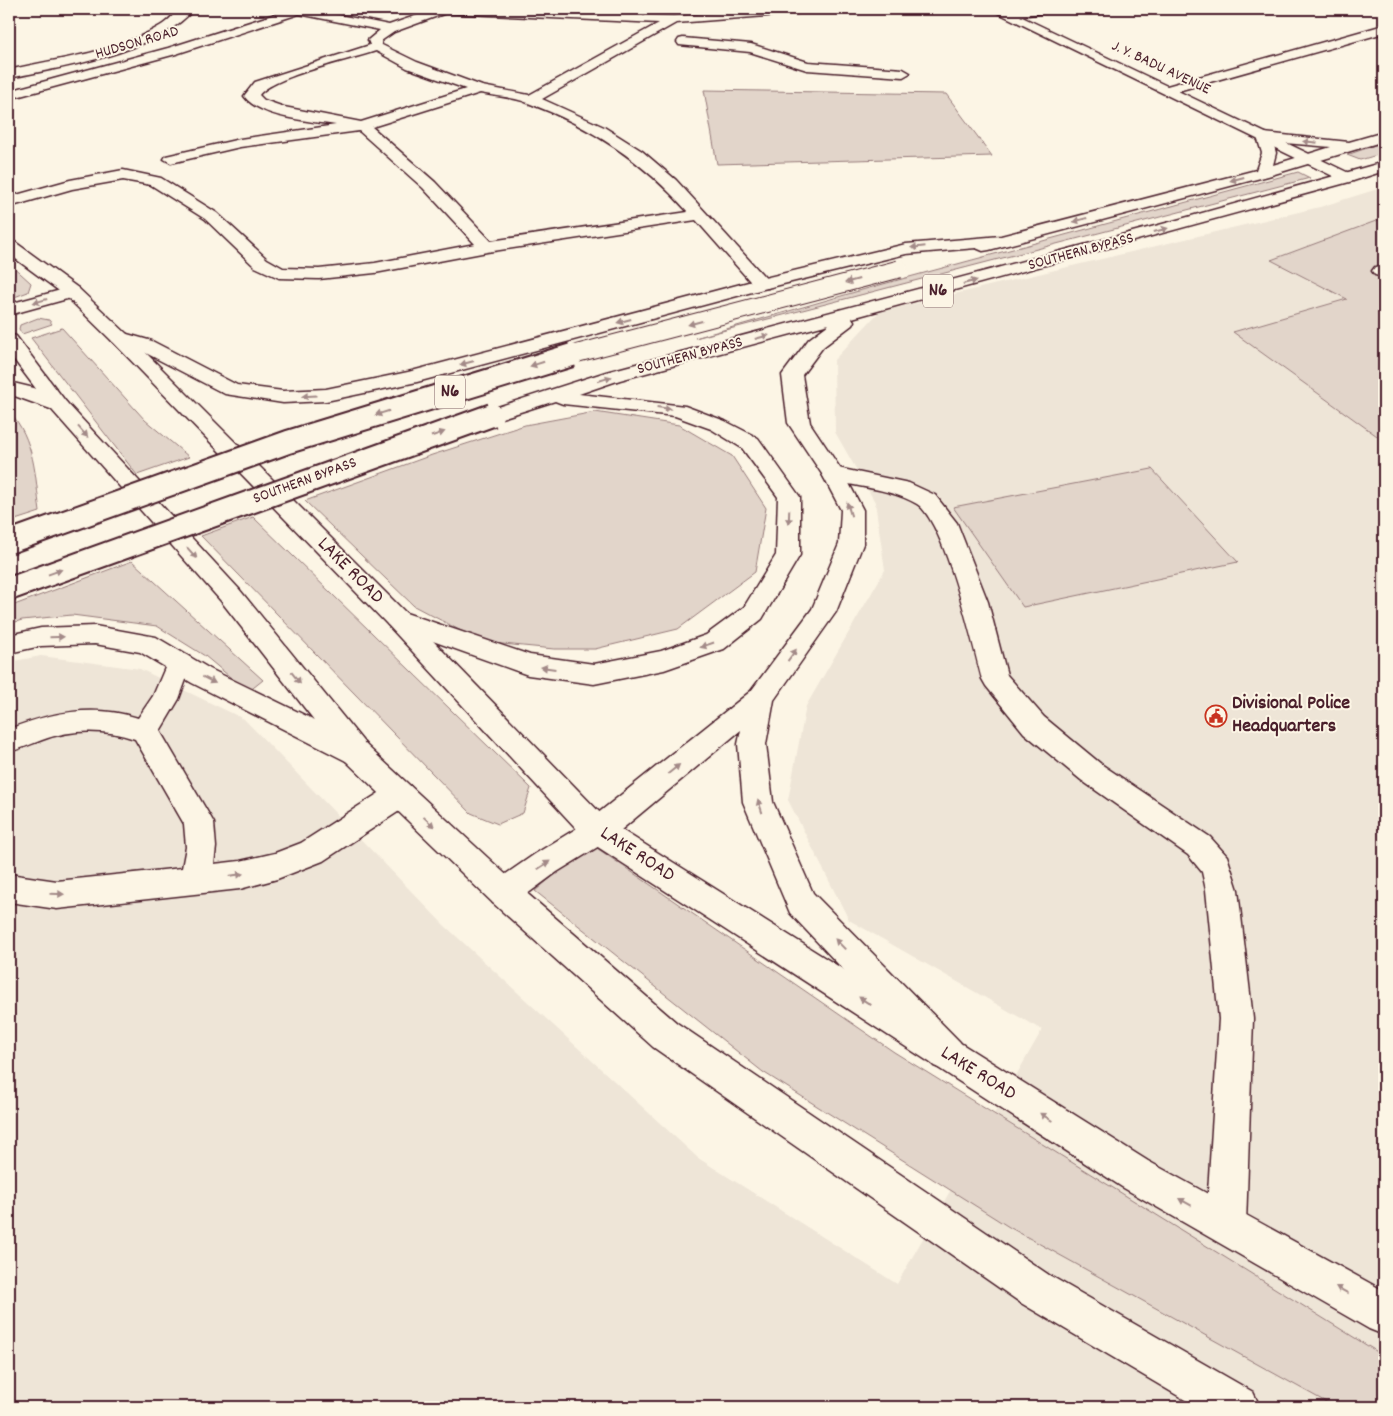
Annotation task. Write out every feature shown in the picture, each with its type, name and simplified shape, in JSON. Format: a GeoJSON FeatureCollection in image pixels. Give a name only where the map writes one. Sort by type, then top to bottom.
{"type":"FeatureCollection","features":[{"type":"Feature","properties":{"kind":"main road"},"geometry":{"type":"LineString","coordinates":[[9,74],[117,47],[144,38],[165,28],[188,9]]}},
{"type":"Feature","properties":{"kind":"main road"},"geometry":{"type":"LineString","coordinates":[[376,47],[374,40],[390,29],[444,9],[673,20],[819,9]]}},
{"type":"Feature","properties":{"kind":"main road"},"geometry":{"type":"LineString","coordinates":[[1001,11],[1051,9]]}},
{"type":"Feature","properties":{"kind":"main road"},"geometry":{"type":"LineString","coordinates":[[300,10],[390,29]]}},
{"type":"Feature","properties":{"kind":"main road","name":"HUDSON ROAD"},"geometry":{"type":"LineString","coordinates":[[9,95],[172,52],[300,10]]}},
{"type":"Feature","properties":{"kind":"main road","name":"J. Y. BADU AVENUE"},"geometry":{"type":"LineString","coordinates":[[1001,11],[1348,178]]}},
{"type":"Feature","properties":{"kind":"main road"},"geometry":{"type":"LineString","coordinates":[[531,100],[673,20]]}},
{"type":"Feature","properties":{"kind":"main road"},"geometry":{"type":"LineString","coordinates":[[1168,90],[1384,29]]}},
{"type":"Feature","properties":{"kind":"main road"},"geometry":{"type":"LineString","coordinates":[[654,30],[683,42],[751,48],[807,66],[903,73]]}},
{"type":"Feature","properties":{"kind":"main road"},"geometry":{"type":"LineString","coordinates":[[683,42],[691,53],[689,57]]}},
{"type":"Feature","properties":{"kind":"main road"},"geometry":{"type":"LineString","coordinates":[[487,248],[429,185],[362,126],[281,111],[259,103],[251,96],[260,85],[376,47],[412,65],[479,90],[531,100],[599,130],[637,154],[671,182],[762,284]]}},
{"type":"Feature","properties":{"kind":"main road"},"geometry":{"type":"LineString","coordinates":[[171,159],[240,143],[362,126],[479,90]]}},
{"type":"Feature","properties":{"kind":"main road","name":"SOUTHERN BYPASS"},"geometry":{"type":"LineString","coordinates":[[9,542],[270,449],[535,365],[1263,173],[1384,136]]}},
{"type":"Feature","properties":{"kind":"main road"},"geometry":{"type":"LineString","coordinates":[[1263,173],[1269,153],[1264,137],[1356,145]]}},
{"type":"Feature","properties":{"kind":"main road","name":"SOUTHERN BYPASS"},"geometry":{"type":"LineString","coordinates":[[9,589],[492,415],[613,376],[854,314],[1348,178],[1384,166]]}},
{"type":"Feature","properties":{"kind":"main road"},"geometry":{"type":"LineString","coordinates":[[9,202],[70,185],[123,175],[156,181],[211,216],[262,263],[279,273],[319,274],[375,268],[698,214]]}},
{"type":"Feature","properties":{"kind":"main road"},"geometry":{"type":"LineString","coordinates":[[120,338],[145,345],[232,390],[283,397],[326,395],[410,378],[762,284],[906,249],[1001,241]]}},
{"type":"Feature","properties":{"kind":"main road","name":"LAKE ROAD"},"geometry":{"type":"LineString","coordinates":[[9,246],[72,292],[120,338],[396,619],[598,831],[1135,1174],[1384,1314]]}},
{"type":"Feature","properties":{"kind":"main road"},"geometry":{"type":"LineString","coordinates":[[9,310],[72,292]]}},
{"type":"Feature","properties":{"kind":"main road"},"geometry":{"type":"LineString","coordinates":[[504,893],[546,863],[598,831],[761,698],[823,612],[851,544],[852,510],[833,474],[799,424],[792,375],[816,343],[854,314]]}},
{"type":"Feature","properties":{"kind":"main road"},"geometry":{"type":"LineString","coordinates":[[9,340],[58,406],[230,595],[356,753],[504,893],[665,1035],[1034,1289],[1238,1407]]}},
{"type":"Feature","properties":{"kind":"main road"},"geometry":{"type":"LineString","coordinates":[[9,388],[27,392],[58,406]]}},
{"type":"Feature","properties":{"kind":"main road"},"geometry":{"type":"LineString","coordinates":[[396,619],[528,665],[594,674],[664,660],[715,642],[753,613],[788,555],[789,497],[750,443],[718,425],[678,410],[546,397]]}},
{"type":"Feature","properties":{"kind":"main road"},"geometry":{"type":"LineString","coordinates":[[833,474],[901,488],[927,500],[945,523],[975,602],[995,678],[1034,725],[1092,772],[1199,846],[1216,866],[1222,890],[1236,1019],[1226,1224]]}},
{"type":"Feature","properties":{"kind":"main road"},"geometry":{"type":"LineString","coordinates":[[9,644],[41,637],[96,635],[147,644],[179,663],[356,753]]}},
{"type":"Feature","properties":{"kind":"main road"},"geometry":{"type":"LineString","coordinates":[[145,731],[165,700],[179,663]]}},
{"type":"Feature","properties":{"kind":"main road"},"geometry":{"type":"LineString","coordinates":[[761,698],[752,744],[758,802],[801,903],[947,1054]]}},
{"type":"Feature","properties":{"kind":"main road"},"geometry":{"type":"LineString","coordinates":[[9,741],[55,725],[86,721],[112,722],[145,731],[199,823],[201,847],[196,880]]}},
{"type":"Feature","properties":{"kind":"main road"},"geometry":{"type":"LineString","coordinates":[[9,888],[57,896],[240,875],[277,866],[312,852],[400,795]]}},
{"type":"Feature","properties":{"kind":"shaded area"},"geometry":{"type":"Polygon","coordinates":[[[704,90],[946,94],[992,156],[717,164],[704,90]]]}},
{"type":"Feature","properties":{"kind":"shaded area"},"geometry":{"type":"Polygon","coordinates":[[[1384,142],[1384,153],[1360,160],[1347,155],[1384,142]]]}},
{"type":"Feature","properties":{"kind":"shaded area"},"geometry":{"type":"Polygon","coordinates":[[[1298,172],[1310,178],[695,338],[876,286],[1298,172]]]}},
{"type":"Feature","properties":{"kind":"shaded area"},"geometry":{"type":"Polygon","coordinates":[[[1384,187],[1384,1407],[9,1407],[9,662],[41,656],[140,669],[244,719],[444,925],[698,1158],[897,1284],[1042,1030],[849,920],[788,800],[806,706],[885,570],[875,502],[835,432],[834,360],[879,312],[1320,207],[1384,187]]]}},
{"type":"Feature","properties":{"kind":"shaded area"},"geometry":{"type":"Polygon","coordinates":[[[1384,218],[1384,441],[1233,332],[1347,299],[1271,260],[1384,218]]]}},
{"type":"Feature","properties":{"kind":"shaded area"},"geometry":{"type":"Polygon","coordinates":[[[9,263],[31,283],[28,292],[9,299],[9,263]]]}},
{"type":"Feature","properties":{"kind":"shaded area"},"geometry":{"type":"Polygon","coordinates":[[[38,318],[49,320],[52,324],[22,334],[19,329],[20,325],[38,318]]]}},
{"type":"Feature","properties":{"kind":"shaded area"},"geometry":{"type":"Polygon","coordinates":[[[62,328],[145,420],[189,457],[137,475],[31,338],[62,328]]]}},
{"type":"Feature","properties":{"kind":"shaded area"},"geometry":{"type":"Polygon","coordinates":[[[9,411],[18,422],[29,446],[35,471],[40,512],[9,522],[9,411]]]}},
{"type":"Feature","properties":{"kind":"shaded area"},"geometry":{"type":"Polygon","coordinates":[[[595,412],[679,425],[732,456],[766,508],[755,572],[678,629],[595,649],[554,649],[482,642],[414,606],[305,501],[432,455],[525,425],[595,412]]]}},
{"type":"Feature","properties":{"kind":"shaded area"},"geometry":{"type":"Polygon","coordinates":[[[1152,469],[1238,562],[1023,607],[953,507],[1152,469]]]}},
{"type":"Feature","properties":{"kind":"shaded area"},"geometry":{"type":"Polygon","coordinates":[[[253,517],[531,788],[523,813],[498,824],[471,813],[201,536],[253,517]]]}},
{"type":"Feature","properties":{"kind":"shaded area"},"geometry":{"type":"Polygon","coordinates":[[[132,561],[263,680],[248,692],[205,656],[157,626],[72,615],[22,620],[9,624],[9,607],[132,561]]]}},
{"type":"Feature","properties":{"kind":"shaded area"},"geometry":{"type":"Polygon","coordinates":[[[591,844],[894,1052],[1384,1356],[1384,1407],[1335,1407],[1009,1227],[763,1072],[535,891],[591,844]]]}},
{"type":"Feature","properties":{"kind":"place","name":"Divisional Police Headquarters"},"geometry":{"type":"Point","coordinates":[1216,716]}}]}
